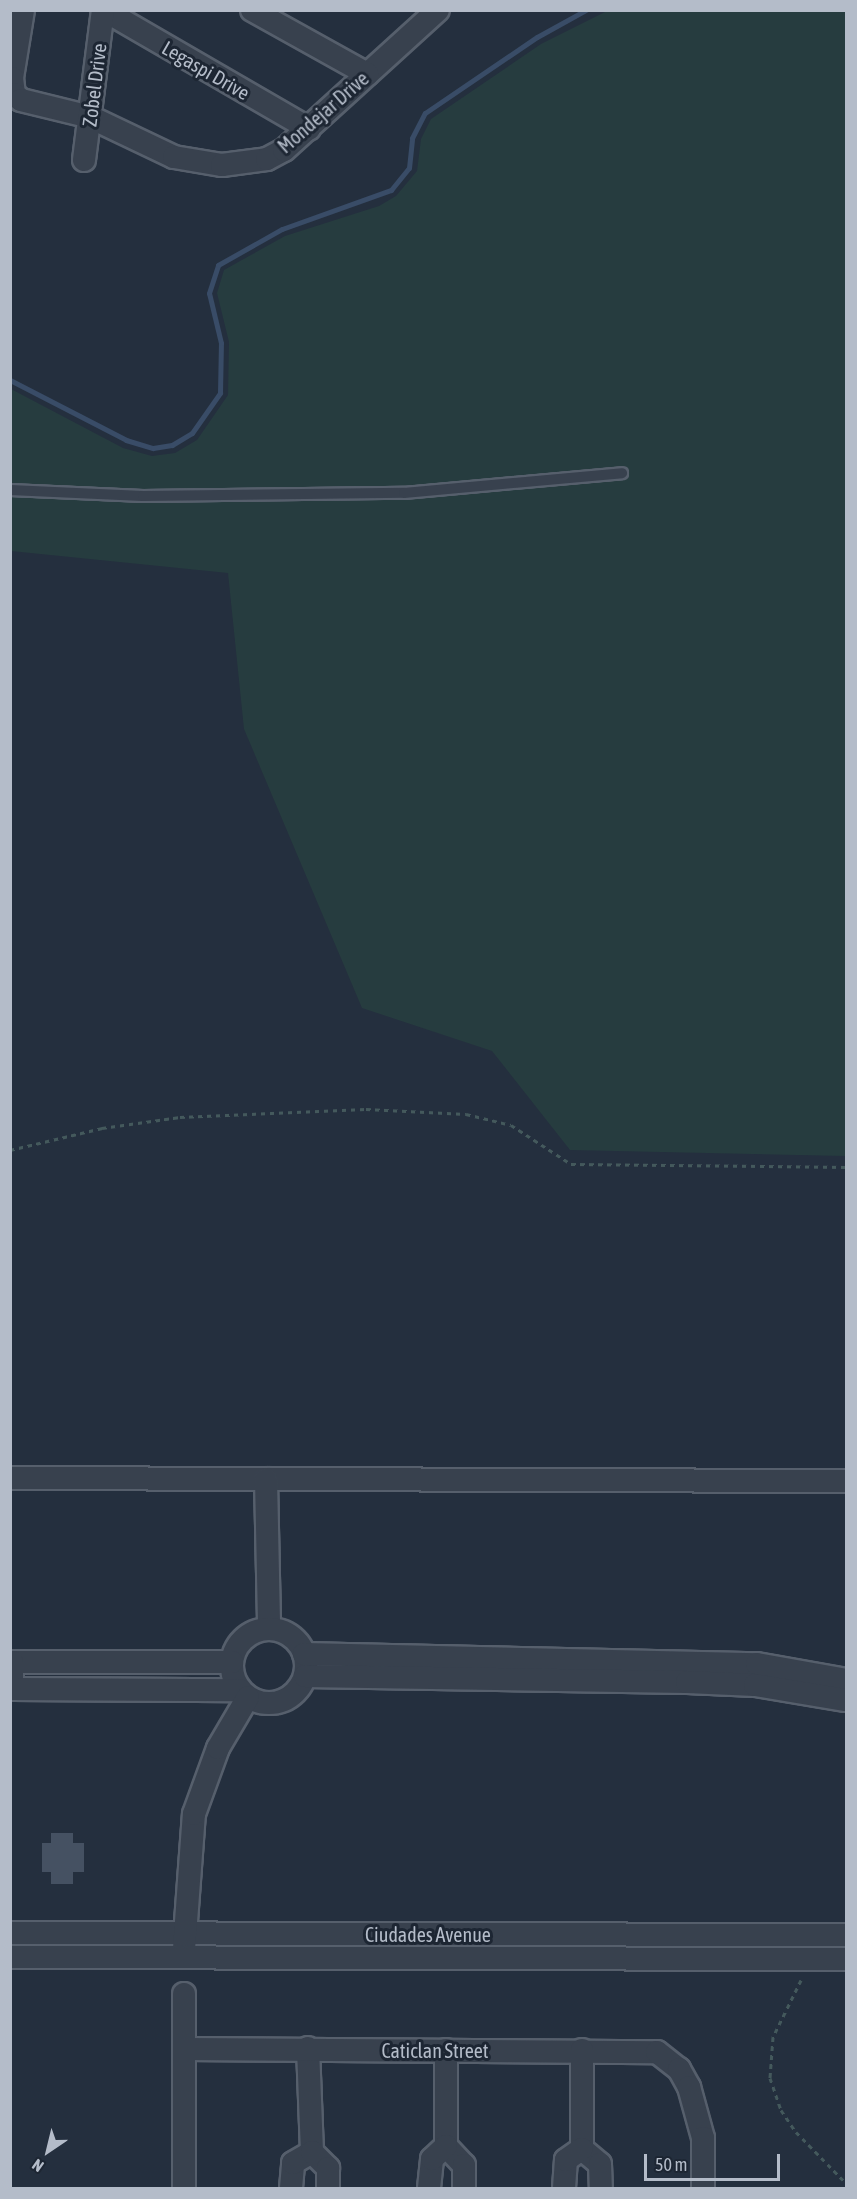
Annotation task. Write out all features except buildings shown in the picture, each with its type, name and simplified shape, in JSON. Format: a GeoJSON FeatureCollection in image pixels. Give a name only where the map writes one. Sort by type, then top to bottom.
{"type":"FeatureCollection","features":[{"type":"Feature","properties":{"kind":"street","name":"Mondejar Drive"},"geometry":{"type":"LineString","coordinates":[[23,10],[12,78],[14,94],[35,106],[90,117],[174,158],[222,165],[267,159],[309,129],[367,74],[424,14]]}},
{"type":"Feature","properties":{"kind":"street","name":"Zobel Drive"},"geometry":{"type":"LineString","coordinates":[[84,160],[104,10]]}},
{"type":"Feature","properties":{"kind":"street","name":"Legaspi Drive"},"geometry":{"type":"LineString","coordinates":[[104,10],[309,129]]}},
{"type":"Feature","properties":{"kind":"street"},"geometry":{"type":"LineString","coordinates":[[252,10],[367,74]]}},
{"type":"Feature","properties":{"kind":"street"},"geometry":{"type":"LineString","coordinates":[[10,1478],[846,1481]]}},
{"type":"Feature","properties":{"kind":"street"},"geometry":{"type":"LineString","coordinates":[[266,1479],[269,1629]]}},
{"type":"Feature","properties":{"kind":"street"},"geometry":{"type":"LineString","coordinates":[[184,1958],[194,1814],[218,1748],[244,1693],[232,1662],[244,1638],[269,1629],[294,1638],[304,1665],[296,1691],[282,1701],[264,1703],[244,1693],[12,1689],[12,1662],[232,1662]]}},
{"type":"Feature","properties":{"kind":"street"},"geometry":{"type":"LineString","coordinates":[[304,1665],[687,1672],[757,1664],[846,1680]]}},
{"type":"Feature","properties":{"kind":"street"},"geometry":{"type":"LineString","coordinates":[[687,1672],[846,1700]]}},
{"type":"Feature","properties":{"kind":"street","name":"Ciudades Avenue"},"geometry":{"type":"LineString","coordinates":[[10,1933],[846,1935]]}},
{"type":"Feature","properties":{"kind":"street","name":"Ciudades Avenue"},"geometry":{"type":"LineString","coordinates":[[10,1957],[846,1959]]}},
{"type":"Feature","properties":{"kind":"street"},"geometry":{"type":"LineString","coordinates":[[184,1994],[184,2188]]}},
{"type":"Feature","properties":{"kind":"street"},"geometry":{"type":"LineString","coordinates":[[308,2048],[312,2152],[328,2168],[328,2188]]}},
{"type":"Feature","properties":{"kind":"street","name":"Caticlan Street"},"geometry":{"type":"LineString","coordinates":[[184,2049],[657,2052],[679,2069],[700,2122],[703,2188]]}},
{"type":"Feature","properties":{"kind":"street"},"geometry":{"type":"LineString","coordinates":[[446,2050],[446,2146],[464,2164],[464,2188]]}},
{"type":"Feature","properties":{"kind":"street"},"geometry":{"type":"LineString","coordinates":[[582,2050],[582,2149]]}},
{"type":"Feature","properties":{"kind":"street"},"geometry":{"type":"LineString","coordinates":[[429,2188],[432,2159],[446,2146]]}},
{"type":"Feature","properties":{"kind":"street"},"geometry":{"type":"LineString","coordinates":[[564,2188],[566,2160],[582,2149]]}},
{"type":"Feature","properties":{"kind":"street"},"geometry":{"type":"LineString","coordinates":[[582,2149],[600,2164],[601,2188]]}},
{"type":"Feature","properties":{"kind":"street"},"geometry":{"type":"LineString","coordinates":[[291,2188],[293,2163],[312,2152]]}},
{"type":"Feature","properties":{"kind":"lane"},"geometry":{"type":"LineString","coordinates":[[10,490],[155,496],[392,494],[622,473]]}},
{"type":"Feature","properties":{"kind":"path"},"geometry":{"type":"LineString","coordinates":[[10,1150],[102,1128],[180,1117],[366,1109],[466,1114],[511,1125],[572,1164],[846,1167]]}},
{"type":"Feature","properties":{"kind":"path"},"geometry":{"type":"LineString","coordinates":[[808,1958],[773,2037],[770,2078],[781,2110],[796,2132],[846,2183]]}},
{"type":"Feature","properties":{"kind":"green space"},"geometry":{"type":"Polygon","coordinates":[[[607,11],[846,11],[846,1156],[570,1150],[492,1051],[362,1008],[244,729],[228,573],[11,551],[11,389],[123,448],[152,456],[175,453],[197,440],[228,395],[229,342],[217,293],[224,270],[285,236],[379,206],[396,196],[417,171],[421,139],[431,119],[541,44],[607,11]]]}},
{"type":"Feature","properties":{"kind":"waterway"},"geometry":{"type":"LineString","coordinates":[[10,380],[126,440],[153,448],[172,445],[192,433],[220,393],[221,343],[209,293],[218,265],[282,229],[391,190],[409,168],[412,138],[425,113],[537,37],[586,10]]}}]}
